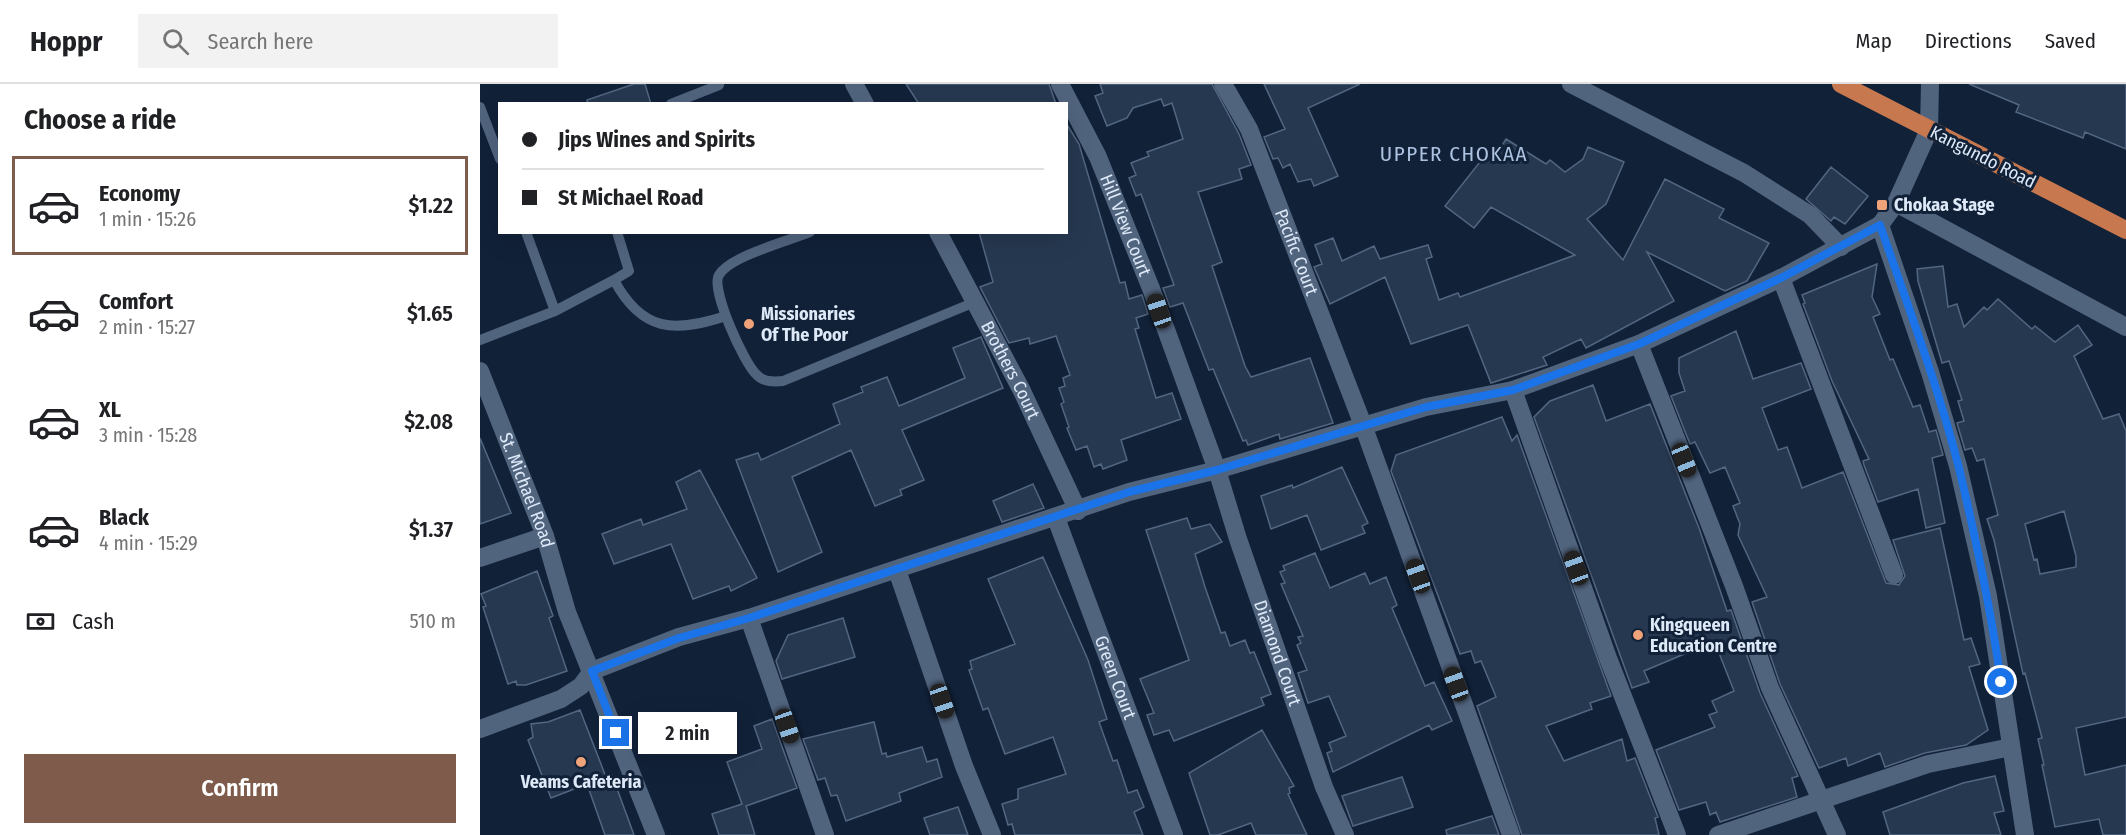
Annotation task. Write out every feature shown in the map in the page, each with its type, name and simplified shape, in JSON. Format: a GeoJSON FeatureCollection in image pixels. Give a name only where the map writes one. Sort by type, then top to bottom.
{"type":"FeatureCollection","features":[{"type":"Feature","properties":{"kind":"highway","name":"Kangundo Road"},"geometry":{"type":"LineString","coordinates":[[1841,84],[2126,230]]}},
{"type":"Feature","properties":{"kind":"street"},"geometry":{"type":"LineString","coordinates":[[854,84],[863,102]]}},
{"type":"Feature","properties":{"kind":"street","name":"Pacific Court"},"geometry":{"type":"LineString","coordinates":[[1223,84],[1249,129],[1363,425],[1511,835]]}},
{"type":"Feature","properties":{"kind":"street"},"geometry":{"type":"LineString","coordinates":[[1571,84],[1744,174],[1810,215],[1841,247]]}},
{"type":"Feature","properties":{"kind":"street"},"geometry":{"type":"LineString","coordinates":[[480,729],[561,699],[581,686],[592,671],[679,638],[897,570],[1129,492],[1217,470],[1426,407],[1513,390],[1639,344],[1781,278],[1880,225],[1896,203],[1929,130],[1930,84]]}},
{"type":"Feature","properties":{"kind":"street","name":"Hill View Court"},"geometry":{"type":"LineString","coordinates":[[1060,85],[1098,157],[1126,224],[1217,470]]}},
{"type":"Feature","properties":{"kind":"street"},"geometry":{"type":"LineString","coordinates":[[1896,203],[2126,327]]}},
{"type":"Feature","properties":{"kind":"street"},"geometry":{"type":"LineString","coordinates":[[1880,225],[1930,372],[1958,466],[1988,596],[2025,835]]}},
{"type":"Feature","properties":{"kind":"street","name":"Brothers Court"},"geometry":{"type":"LineString","coordinates":[[939,234],[1022,391],[1078,511]]}},
{"type":"Feature","properties":{"kind":"street"},"geometry":{"type":"LineString","coordinates":[[1781,278],[1894,575]]}},
{"type":"Feature","properties":{"kind":"street"},"geometry":{"type":"LineString","coordinates":[[1639,344],[1734,586],[1770,688],[1837,835]]}},
{"type":"Feature","properties":{"kind":"street","name":"St. Michael Road"},"geometry":{"type":"LineString","coordinates":[[480,371],[545,536],[567,612],[656,835]]}},
{"type":"Feature","properties":{"kind":"street"},"geometry":{"type":"LineString","coordinates":[[1513,390],[1608,658],[1677,835]]}},
{"type":"Feature","properties":{"kind":"street","name":"Diamond Court"},"geometry":{"type":"LineString","coordinates":[[1217,470],[1309,743],[1345,835]]}},
{"type":"Feature","properties":{"kind":"street","name":"Green Court"},"geometry":{"type":"LineString","coordinates":[[1056,518],[1174,835]]}},
{"type":"Feature","properties":{"kind":"street"},"geometry":{"type":"LineString","coordinates":[[480,558],[545,536]]}},
{"type":"Feature","properties":{"kind":"street"},"geometry":{"type":"LineString","coordinates":[[897,570],[964,766],[992,835]]}},
{"type":"Feature","properties":{"kind":"street"},"geometry":{"type":"LineString","coordinates":[[749,618],[825,835]]}},
{"type":"Feature","properties":{"kind":"street"},"geometry":{"type":"LineString","coordinates":[[1718,835],[1928,764],[2011,747]]}},
{"type":"Feature","properties":{"kind":"lane"},"geometry":{"type":"LineString","coordinates":[[676,102],[719,85]]}},
{"type":"Feature","properties":{"kind":"lane"},"geometry":{"type":"LineString","coordinates":[[480,107],[498,154]]}},
{"type":"Feature","properties":{"kind":"lane"},"geometry":{"type":"LineString","coordinates":[[527,234],[555,311]]}},
{"type":"Feature","properties":{"kind":"lane"},"geometry":{"type":"LineString","coordinates":[[480,340],[555,311],[625,276],[629,270],[618,234]]}},
{"type":"Feature","properties":{"kind":"lane"},"geometry":{"type":"LineString","coordinates":[[805,234],[730,264],[723,269],[715,284],[726,316],[748,363],[758,377],[771,382],[783,381],[975,302]]}},
{"type":"Feature","properties":{"kind":"lane"},"geometry":{"type":"LineString","coordinates":[[614,280],[624,300],[637,314],[653,322],[677,326],[700,324],[726,316]]}},
{"type":"Feature","properties":{"kind":"building"},"geometry":{"type":"Polygon","coordinates":[[[634,84],[645,84],[650,102],[588,102],[587,100],[634,84]]]}},
{"type":"Feature","properties":{"kind":"building"},"geometry":{"type":"Polygon","coordinates":[[[906,84],[1049,84],[1055,102],[918,102],[906,84]]]}},
{"type":"Feature","properties":{"kind":"building"},"geometry":{"type":"Polygon","coordinates":[[[1100,84],[1212,84],[1239,134],[1251,165],[1239,169],[1242,179],[1198,192],[1222,262],[1212,266],[1245,366],[1251,377],[1310,358],[1333,423],[1280,439],[1279,434],[1248,445],[1246,440],[1243,441],[1213,369],[1209,370],[1183,303],[1170,307],[1163,288],[1174,285],[1141,194],[1136,196],[1129,178],[1136,175],[1131,163],[1149,156],[1147,152],[1183,139],[1172,103],[1164,106],[1161,99],[1133,108],[1127,118],[1107,126],[1095,96],[1103,93],[1100,84]]]}},
{"type":"Feature","properties":{"kind":"building"},"geometry":{"type":"Polygon","coordinates":[[[1264,84],[1360,84],[1308,108],[1338,176],[1314,186],[1311,179],[1298,182],[1290,164],[1283,168],[1278,158],[1273,159],[1264,137],[1285,129],[1264,84]]]}},
{"type":"Feature","properties":{"kind":"building"},"geometry":{"type":"Polygon","coordinates":[[[1969,84],[2126,84],[2126,149],[2085,132],[2083,138],[2016,112],[2019,105],[1969,84]]]}},
{"type":"Feature","properties":{"kind":"building"},"geometry":{"type":"Polygon","coordinates":[[[1068,126],[1079,144],[1120,283],[1125,282],[1129,299],[1142,295],[1148,314],[1136,318],[1139,328],[1135,329],[1156,398],[1172,393],[1181,419],[1121,440],[1127,460],[1103,469],[1101,464],[1094,467],[1087,446],[1076,450],[1067,428],[1069,427],[1061,404],[1064,402],[1059,388],[1065,386],[1063,378],[1070,375],[1056,336],[1030,344],[1029,338],[1009,343],[980,287],[993,282],[980,234],[1068,234],[1068,126]]]}},
{"type":"Feature","properties":{"kind":"building"},"geometry":{"type":"Polygon","coordinates":[[[1506,139],[1546,164],[1550,160],[1565,172],[1583,159],[1588,147],[1624,162],[1606,204],[1587,219],[1623,260],[1665,179],[1724,209],[1719,218],[1769,243],[1747,281],[1725,291],[1647,252],[1674,301],[1586,348],[1581,339],[1543,357],[1547,365],[1491,383],[1468,325],[1411,344],[1385,277],[1330,304],[1314,267],[1322,264],[1315,245],[1333,238],[1342,261],[1374,246],[1380,259],[1428,245],[1432,257],[1426,259],[1439,300],[1458,293],[1460,297],[1575,255],[1491,207],[1474,228],[1445,206],[1487,153],[1494,159],[1506,139]]]}},
{"type":"Feature","properties":{"kind":"building"},"geometry":{"type":"Polygon","coordinates":[[[1831,167],[1868,196],[1845,224],[1834,217],[1831,221],[1806,199],[1831,167]]]}},
{"type":"Feature","properties":{"kind":"building"},"geometry":{"type":"Polygon","coordinates":[[[1877,264],[1872,297],[1880,314],[1873,317],[1890,360],[1893,359],[1913,407],[1920,405],[1929,432],[1936,430],[1943,455],[1932,458],[1945,523],[1926,528],[1918,489],[1878,502],[1863,461],[1869,459],[1832,381],[1803,304],[1805,303],[1802,295],[1877,264]]]}},
{"type":"Feature","properties":{"kind":"building"},"geometry":{"type":"Polygon","coordinates":[[[1943,266],[1948,307],[1957,304],[1964,327],[1984,307],[1987,310],[1998,299],[2032,329],[2035,326],[2055,342],[2078,325],[2092,345],[2074,356],[2103,419],[2119,414],[2126,431],[2126,717],[2076,728],[2085,775],[2126,765],[2126,835],[2103,835],[2099,819],[2055,827],[2038,739],[2042,738],[2025,673],[2023,674],[1994,540],[1987,519],[1998,515],[1984,459],[1977,461],[1972,448],[1965,450],[1957,423],[1964,421],[1958,401],[1962,400],[1949,361],[1942,363],[1918,281],[1917,269],[1943,266]],[[2064,511],[2025,524],[2040,574],[2076,567],[2076,556],[2064,511]]]}},
{"type":"Feature","properties":{"kind":"building"},"geometry":{"type":"Polygon","coordinates":[[[1736,331],[1753,379],[1801,363],[1811,389],[1762,408],[1778,450],[1787,447],[1802,488],[1843,472],[1886,583],[1899,585],[1905,576],[1893,540],[1940,528],[1964,640],[1971,638],[1980,664],[1969,667],[1988,730],[1966,745],[1925,753],[1885,767],[1880,753],[1848,766],[1846,758],[1819,768],[1780,684],[1752,602],[1767,597],[1738,535],[1740,524],[1733,506],[1740,503],[1725,467],[1710,473],[1695,442],[1690,444],[1671,396],[1685,391],[1679,373],[1679,358],[1736,331]]]}},
{"type":"Feature","properties":{"kind":"building"},"geometry":{"type":"Polygon","coordinates":[[[981,337],[1003,388],[902,430],[924,480],[900,490],[902,495],[875,506],[851,450],[792,477],[822,552],[778,572],[736,460],[758,453],[761,460],[840,424],[833,404],[863,392],[861,387],[887,377],[899,406],[965,378],[953,348],[981,337]]]}},
{"type":"Feature","properties":{"kind":"building"},"geometry":{"type":"Polygon","coordinates":[[[1593,385],[1606,421],[1650,404],[1699,528],[1727,611],[1731,610],[1760,693],[1798,776],[1792,778],[1797,797],[1720,822],[1716,812],[1710,815],[1706,802],[1679,810],[1656,750],[1715,727],[1709,715],[1717,712],[1712,701],[1734,691],[1717,648],[1702,654],[1697,654],[1694,650],[1644,671],[1649,682],[1632,688],[1534,417],[1550,401],[1593,385]]]}},
{"type":"Feature","properties":{"kind":"building"},"geometry":{"type":"Polygon","coordinates":[[[1502,417],[1512,441],[1517,435],[1611,696],[1590,703],[1592,709],[1546,726],[1564,761],[1622,739],[1627,761],[1635,758],[1658,817],[1655,818],[1659,835],[1522,835],[1477,706],[1496,697],[1481,661],[1475,663],[1471,651],[1460,654],[1391,471],[1396,455],[1502,417]]]}},
{"type":"Feature","properties":{"kind":"building"},"geometry":{"type":"Polygon","coordinates":[[[480,438],[511,513],[480,524],[480,438]]]}},
{"type":"Feature","properties":{"kind":"building"},"geometry":{"type":"Polygon","coordinates":[[[1342,467],[1368,523],[1362,526],[1365,533],[1321,550],[1307,515],[1271,529],[1261,496],[1292,485],[1293,488],[1342,467]]]}},
{"type":"Feature","properties":{"kind":"building"},"geometry":{"type":"Polygon","coordinates":[[[700,470],[757,578],[731,591],[729,586],[693,599],[671,544],[614,564],[602,534],[641,519],[643,525],[687,509],[676,482],[700,470]]]}},
{"type":"Feature","properties":{"kind":"building"},"geometry":{"type":"Polygon","coordinates":[[[1033,484],[1044,508],[1002,522],[993,501],[1033,484]]]}},
{"type":"Feature","properties":{"kind":"building"},"geometry":{"type":"Polygon","coordinates":[[[1187,518],[1191,529],[1210,524],[1222,542],[1195,554],[1205,587],[1221,633],[1225,632],[1230,646],[1245,640],[1250,653],[1254,652],[1271,694],[1261,698],[1264,705],[1174,741],[1169,730],[1154,735],[1147,715],[1154,713],[1140,679],[1189,660],[1146,530],[1187,518]]]}},
{"type":"Feature","properties":{"kind":"building"},"geometry":{"type":"Polygon","coordinates":[[[1315,553],[1330,588],[1365,573],[1370,584],[1386,577],[1397,605],[1392,608],[1425,686],[1434,682],[1452,721],[1432,730],[1429,725],[1333,772],[1327,753],[1332,751],[1329,743],[1346,736],[1329,696],[1308,703],[1298,673],[1307,670],[1297,645],[1301,643],[1298,637],[1303,636],[1281,584],[1285,583],[1280,572],[1285,570],[1283,566],[1315,553]]]}},
{"type":"Feature","properties":{"kind":"building"},"geometry":{"type":"Polygon","coordinates":[[[1043,557],[1088,660],[1107,719],[1099,722],[1113,761],[1117,760],[1128,793],[1137,790],[1144,807],[1134,812],[1143,835],[1015,835],[1012,824],[1008,825],[1002,804],[1018,799],[1018,789],[1066,774],[1053,737],[1005,754],[988,708],[983,710],[969,670],[972,669],[970,661],[1015,644],[988,579],[1043,557]]]}},
{"type":"Feature","properties":{"kind":"building"},"geometry":{"type":"Polygon","coordinates":[[[537,571],[553,616],[549,618],[567,671],[526,685],[517,685],[516,681],[508,684],[483,607],[486,606],[481,594],[537,571]]]}},
{"type":"Feature","properties":{"kind":"building"},"geometry":{"type":"Polygon","coordinates":[[[843,618],[855,657],[782,679],[776,661],[788,635],[843,618]]]}},
{"type":"Feature","properties":{"kind":"building"},"geometry":{"type":"Polygon","coordinates":[[[580,710],[606,777],[612,775],[634,835],[605,835],[587,784],[551,798],[528,740],[533,737],[531,724],[548,722],[580,710]]]}},
{"type":"Feature","properties":{"kind":"building"},"geometry":{"type":"Polygon","coordinates":[[[772,719],[797,788],[746,806],[755,835],[719,835],[712,814],[742,804],[727,762],[762,749],[754,726],[772,719]]]}},
{"type":"Feature","properties":{"kind":"building"},"geometry":{"type":"Polygon","coordinates":[[[874,722],[882,754],[886,753],[887,757],[922,747],[927,762],[937,759],[942,777],[899,793],[901,801],[846,821],[837,795],[831,796],[825,778],[818,780],[803,739],[874,722]]]}},
{"type":"Feature","properties":{"kind":"building"},"geometry":{"type":"Polygon","coordinates":[[[1262,730],[1294,786],[1289,788],[1290,793],[1288,794],[1307,835],[1256,835],[1251,823],[1218,835],[1210,835],[1189,773],[1262,730]]]}},
{"type":"Feature","properties":{"kind":"building"},"geometry":{"type":"Polygon","coordinates":[[[1995,776],[2004,811],[1994,813],[2001,835],[1890,835],[1883,812],[1963,783],[1995,776]]]}},
{"type":"Feature","properties":{"kind":"building"},"geometry":{"type":"Polygon","coordinates":[[[1402,777],[1413,807],[1353,826],[1342,796],[1402,777]]]}},
{"type":"Feature","properties":{"kind":"building"},"geometry":{"type":"Polygon","coordinates":[[[958,807],[968,835],[930,835],[924,818],[958,807]]]}},
{"type":"Feature","properties":{"kind":"building"},"geometry":{"type":"Polygon","coordinates":[[[1492,816],[1499,835],[1447,835],[1446,830],[1492,816]]]}},
{"type":"Feature","properties":{"kind":"place","name":"Chokaa Stage"},"geometry":{"type":"Point","coordinates":[1882,205]}},
{"type":"Feature","properties":{"kind":"place","name":"Missionaries Of The Poor"},"geometry":{"type":"Point","coordinates":[749,324]}},
{"type":"Feature","properties":{"kind":"place","name":"Kingqueen Education Centre"},"geometry":{"type":"Point","coordinates":[1638,635]}},
{"type":"Feature","properties":{"kind":"place","name":"Veams Cafeteria"},"geometry":{"type":"Point","coordinates":[581,762]}},
{"type":"Feature","properties":{"kind":"district","name":"UPPER CHOKAA"},"geometry":{"type":"Point","coordinates":[1454,154]}},
{"type":"Feature","properties":{"kind":"route"},"geometry":{"type":"LineString","coordinates":[[616,733],[592,671],[679,638],[749,618],[1078,511],[1129,492],[1270,455],[1426,407],[1513,390],[1639,344],[1781,278],[1880,225],[1930,372],[1958,466],[1988,596],[2001,682]]}}]}
